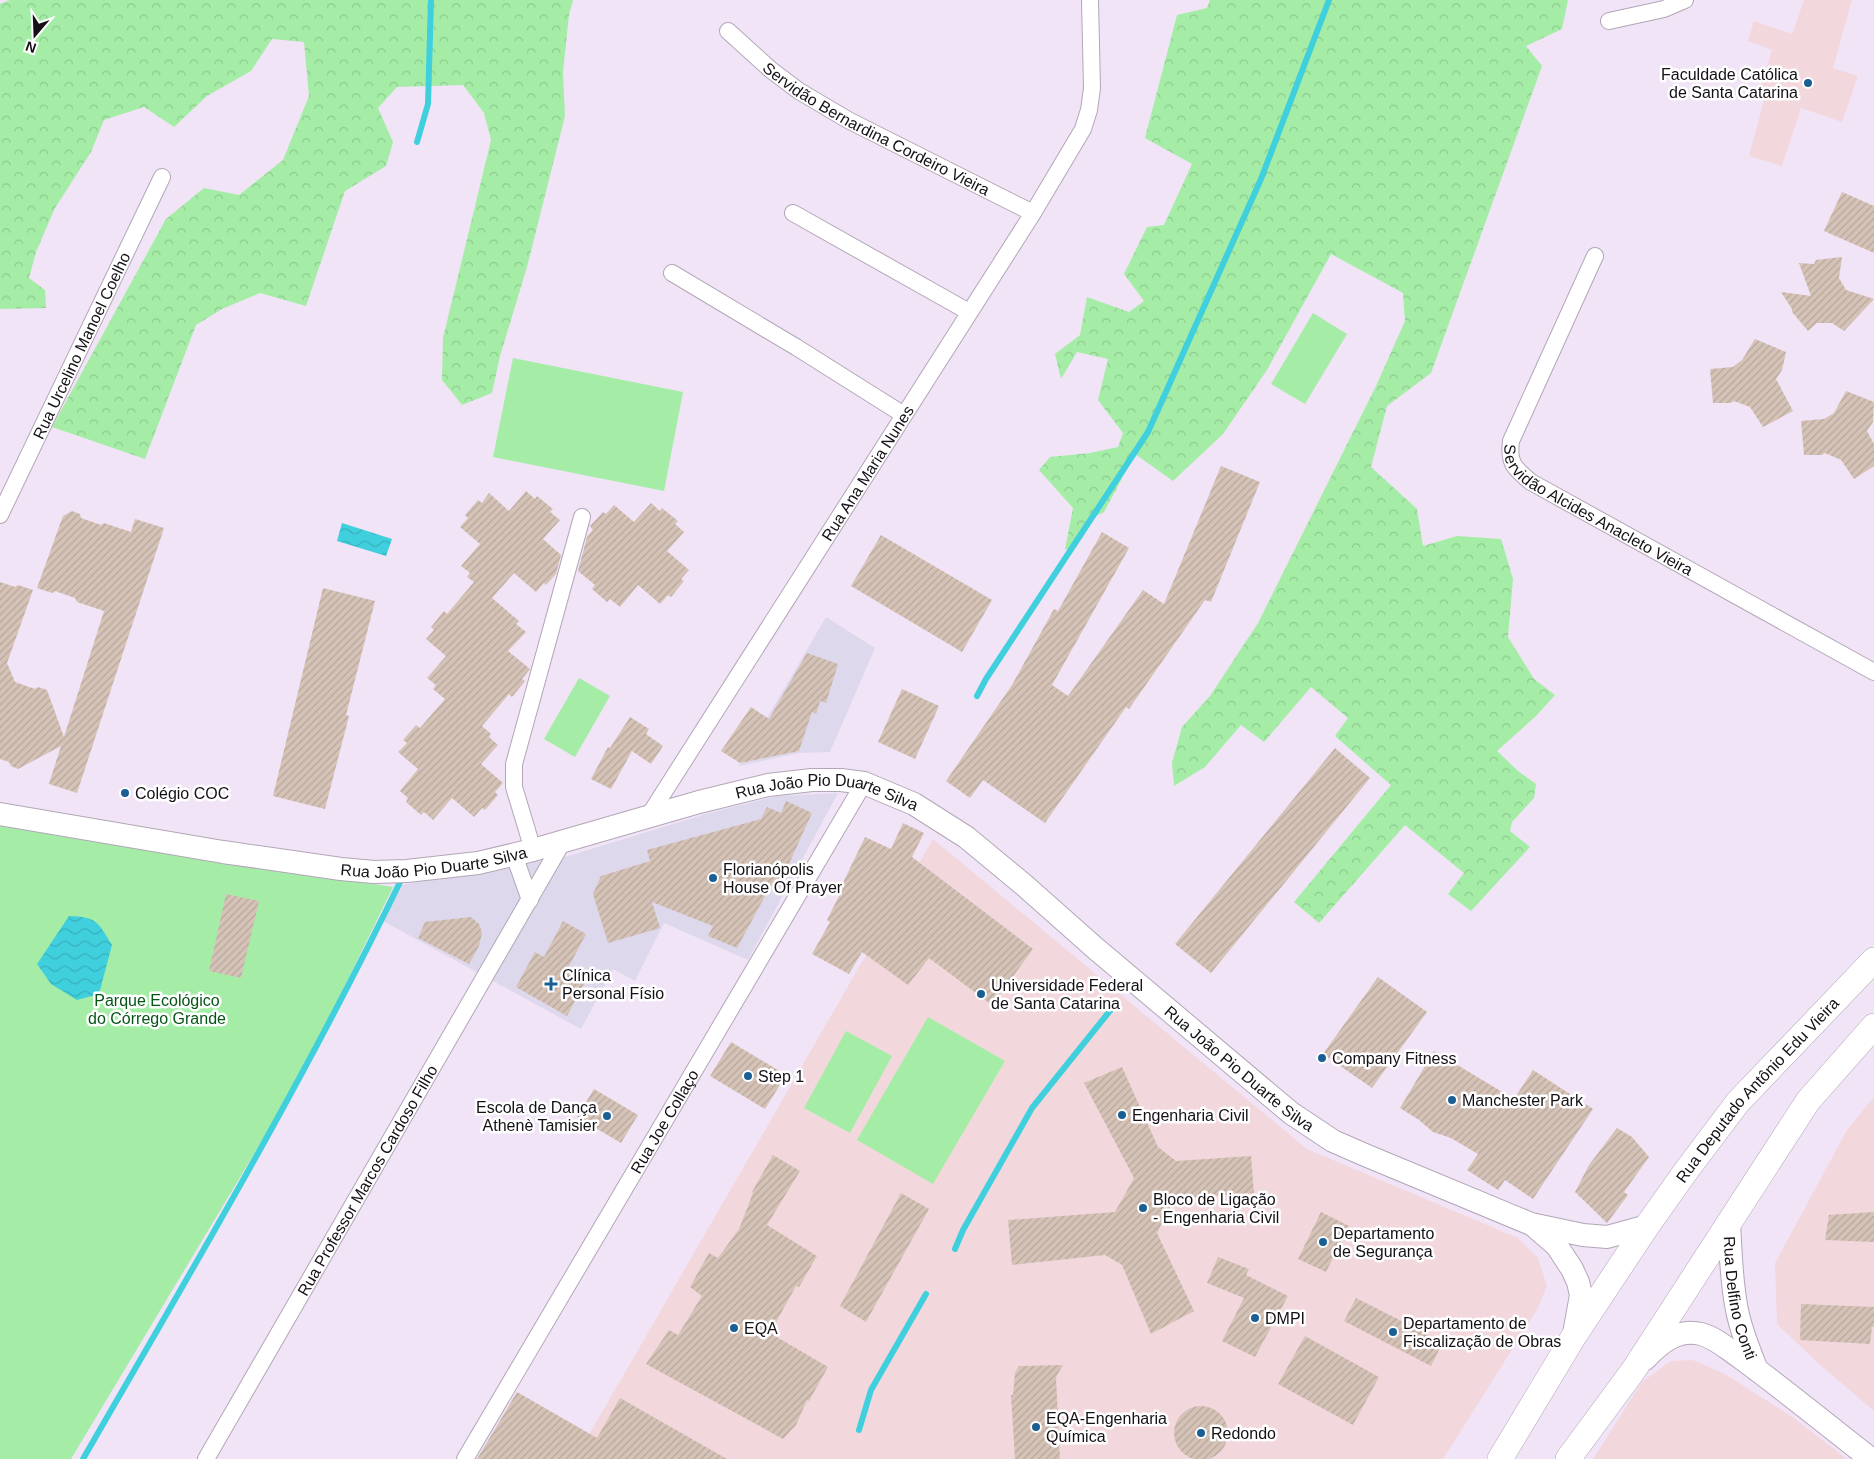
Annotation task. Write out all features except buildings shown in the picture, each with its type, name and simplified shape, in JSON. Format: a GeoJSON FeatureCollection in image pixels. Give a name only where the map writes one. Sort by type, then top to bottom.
{"type":"FeatureCollection","features":[{"type":"Feature","properties":{"kind":"main road","name":"Rua João Pio Duarte Silva"},"geometry":{"type":"LineString","coordinates":[[0,814],[223,852],[374,872],[407,871],[478,863],[523,853],[699,802],[768,785],[812,780],[841,780],[864,783],[914,804],[941,820],[989,855],[1095,948],[1291,1113],[1314,1130],[1364,1155],[1531,1224],[1582,1235],[1607,1236],[1647,1226]]}},
{"type":"Feature","properties":{"kind":"main road","name":"Rua Deputado Antônio Edu Vieira"},"geometry":{"type":"LineString","coordinates":[[1500,1459],[1574,1336],[1647,1226],[1738,1102],[1874,960]]}},
{"type":"Feature","properties":{"kind":"main road"},"geometry":{"type":"LineString","coordinates":[[1568,1459],[1633,1371],[1808,1101],[1874,1026]]}},
{"type":"Feature","properties":{"kind":"main road"},"geometry":{"type":"LineString","coordinates":[[1743,1202],[1874,1048]]}},
{"type":"Feature","properties":{"kind":"main road","name":"Rua João Pio Duarte Silva"},"geometry":{"type":"LineString","coordinates":[[1531,1224],[1557,1246],[1578,1282],[1581,1295],[1574,1336]]}},
{"type":"Feature","properties":{"kind":"main road","name":"Rua Delfino Conti"},"geometry":{"type":"LineString","coordinates":[[1729,1224],[1733,1287],[1737,1311],[1744,1338],[1756,1370]]}},
{"type":"Feature","properties":{"kind":"main road","name":"Rua Delfino Conti"},"geometry":{"type":"LineString","coordinates":[[1633,1371],[1660,1343],[1683,1333],[1702,1334],[1715,1340],[1756,1370],[1872,1459]]}},
{"type":"Feature","properties":{"kind":"street","name":"Rua Ana Maria Nunes"},"geometry":{"type":"LineString","coordinates":[[648,817],[1033,213],[1083,128],[1092,88],[1090,0]]}},
{"type":"Feature","properties":{"kind":"street"},"geometry":{"type":"LineString","coordinates":[[1609,21],[1664,9],[1685,0]]}},
{"type":"Feature","properties":{"kind":"street","name":"Servidão Bernardina Cordeiro Vieira"},"geometry":{"type":"LineString","coordinates":[[728,31],[765,65],[799,91],[848,120],[1033,213]]}},
{"type":"Feature","properties":{"kind":"street","name":"Rua Urcelino Manoel Coelho"},"geometry":{"type":"LineString","coordinates":[[0,515],[162,177]]}},
{"type":"Feature","properties":{"kind":"street"},"geometry":{"type":"LineString","coordinates":[[793,212],[969,312]]}},
{"type":"Feature","properties":{"kind":"street","name":"Servidão Alcides Anacleto Vieira"},"geometry":{"type":"LineString","coordinates":[[1595,256],[1511,440],[1509,456],[1516,470],[1531,482],[1874,672]]}},
{"type":"Feature","properties":{"kind":"street"},"geometry":{"type":"LineString","coordinates":[[672,273],[796,347],[904,415]]}},
{"type":"Feature","properties":{"kind":"street"},"geometry":{"type":"LineString","coordinates":[[530,900],[514,787],[514,764],[582,517]]}},
{"type":"Feature","properties":{"kind":"street","name":"Rua Joe Collaço"},"geometry":{"type":"LineString","coordinates":[[465,1459],[864,783]]}},
{"type":"Feature","properties":{"kind":"street","name":"Rua Professor Marcos Cardoso Filho"},"geometry":{"type":"LineString","coordinates":[[206,1459],[562,843]]}},
{"type":"Feature","properties":{"kind":"shaded area","name":"Faculdade Católica de Santa Catarina"},"geometry":{"type":"Polygon","coordinates":[[[1804,0],[1852,0],[1833,68],[1858,76],[1842,122],[1801,108],[1782,166],[1749,156],[1766,93],[1759,90],[1772,50],[1748,41],[1754,21],[1792,34],[1804,0]]]}},
{"type":"Feature","properties":{"kind":"shaded area"},"geometry":{"type":"Polygon","coordinates":[[[826,617],[875,648],[830,752],[799,753],[739,766],[826,617]]]}},
{"type":"Feature","properties":{"kind":"shaded area"},"geometry":{"type":"Polygon","coordinates":[[[838,793],[748,960],[664,923],[635,981],[613,969],[581,1029],[383,921],[401,885],[568,856],[706,814],[777,796],[838,793]]]}},
{"type":"Feature","properties":{"kind":"shaded area","name":"Universidade Federal de Santa Catarina"},"geometry":{"type":"Polygon","coordinates":[[[933,839],[1307,1149],[1518,1238],[1538,1258],[1547,1286],[1537,1310],[1443,1459],[575,1459],[933,839]]]}},
{"type":"Feature","properties":{"kind":"shaded area"},"geometry":{"type":"Polygon","coordinates":[[[1874,1097],[1874,1411],[1817,1362],[1777,1324],[1775,1263],[1847,1130],[1874,1097]]]}},
{"type":"Feature","properties":{"kind":"shaded area"},"geometry":{"type":"Polygon","coordinates":[[[1693,1360],[1725,1374],[1791,1416],[1847,1459],[1593,1459],[1642,1382],[1671,1361],[1693,1360]]]}},
{"type":"Feature","properties":{"kind":"green space"},"geometry":{"type":"Polygon","coordinates":[[[10,0],[573,0],[569,15],[563,72],[565,116],[527,267],[500,356],[492,393],[462,405],[442,380],[443,338],[491,140],[484,113],[463,85],[397,87],[378,108],[393,142],[386,166],[345,191],[306,306],[260,293],[222,309],[196,325],[145,459],[52,427],[166,219],[204,188],[239,195],[283,160],[309,96],[304,42],[272,39],[251,71],[207,96],[174,127],[144,107],[104,120],[91,152],[55,208],[36,252],[29,278],[45,290],[46,308],[0,309],[0,4],[10,0]]]}},
{"type":"Feature","properties":{"kind":"green space"},"geometry":{"type":"Polygon","coordinates":[[[1210,0],[1568,0],[1562,29],[1526,46],[1542,66],[1431,373],[1387,406],[1371,467],[1417,509],[1423,546],[1457,536],[1501,539],[1513,579],[1508,637],[1534,679],[1555,695],[1536,716],[1497,751],[1518,771],[1536,784],[1534,798],[1512,822],[1510,831],[1530,847],[1471,911],[1448,894],[1464,873],[1405,825],[1319,923],[1294,902],[1391,785],[1335,736],[1348,718],[1311,687],[1264,742],[1241,725],[1205,767],[1174,786],[1172,763],[1182,727],[1210,696],[1258,623],[1376,386],[1405,321],[1403,293],[1331,254],[1267,370],[1223,434],[1173,481],[1135,454],[1104,512],[1094,517],[1073,551],[1065,549],[1073,508],[1039,470],[1050,457],[1090,453],[1118,447],[1123,433],[1098,400],[1108,359],[1077,352],[1061,379],[1055,354],[1080,335],[1087,297],[1129,312],[1144,301],[1124,274],[1147,227],[1164,225],[1192,164],[1145,138],[1177,15],[1207,8],[1210,0]]]}},
{"type":"Feature","properties":{"kind":"green space"},"geometry":{"type":"Polygon","coordinates":[[[1313,313],[1347,334],[1305,404],[1271,384],[1313,313]]]}},
{"type":"Feature","properties":{"kind":"green space"},"geometry":{"type":"Polygon","coordinates":[[[513,358],[683,392],[664,491],[493,457],[513,358]]]}},
{"type":"Feature","properties":{"kind":"green space"},"geometry":{"type":"Polygon","coordinates":[[[579,678],[610,696],[575,757],[544,739],[579,678]]]}},
{"type":"Feature","properties":{"kind":"green space","name":"Parque Ecológico do Córrego Grande"},"geometry":{"type":"Polygon","coordinates":[[[0,824],[393,887],[302,1074],[71,1459],[0,1459],[0,824]]]}},
{"type":"Feature","properties":{"kind":"green space"},"geometry":{"type":"Polygon","coordinates":[[[928,1017],[1005,1061],[933,1184],[857,1140],[928,1017]]]}},
{"type":"Feature","properties":{"kind":"green space"},"geometry":{"type":"Polygon","coordinates":[[[846,1031],[892,1056],[850,1133],[804,1108],[846,1031]]]}},
{"type":"Feature","properties":{"kind":"water"},"geometry":{"type":"Polygon","coordinates":[[[342,523],[392,539],[386,556],[337,541],[342,523]]]}},
{"type":"Feature","properties":{"kind":"water"},"geometry":{"type":"Polygon","coordinates":[[[69,916],[86,918],[96,922],[112,945],[99,994],[77,1000],[51,984],[37,964],[69,916]]]}},
{"type":"Feature","properties":{"kind":"waterway"},"geometry":{"type":"LineString","coordinates":[[417,142],[428,104],[431,0]]}},
{"type":"Feature","properties":{"kind":"waterway"},"geometry":{"type":"LineString","coordinates":[[977,696],[986,679],[1148,432],[1261,179],[1329,0]]}},
{"type":"Feature","properties":{"kind":"waterway"},"geometry":{"type":"LineString","coordinates":[[83,1459],[207,1244],[287,1100],[326,1028],[401,880]]}},
{"type":"Feature","properties":{"kind":"waterway"},"geometry":{"type":"LineString","coordinates":[[955,1249],[963,1230],[1032,1108],[1113,1007]]}},
{"type":"Feature","properties":{"kind":"waterway"},"geometry":{"type":"LineString","coordinates":[[859,1430],[871,1390],[926,1294]]}},
{"type":"Feature","properties":{"kind":"place","name":"Faculdade Católica de Santa Catarina"},"geometry":{"type":"Point","coordinates":[1808,83]}},
{"type":"Feature","properties":{"kind":"place","name":"Colégio COC"},"geometry":{"type":"Point","coordinates":[125,793]}},
{"type":"Feature","properties":{"kind":"place","name":"Florianópolis House Of Prayer"},"geometry":{"type":"Point","coordinates":[713,878]}},
{"type":"Feature","properties":{"kind":"place","name":"Clínica Personal Físio"},"geometry":{"type":"Point","coordinates":[551,984]}},
{"type":"Feature","properties":{"kind":"place","name":"Universidade Federal de Santa Catarina"},"geometry":{"type":"Point","coordinates":[981,994]}},
{"type":"Feature","properties":{"kind":"place","name":"Company Fitness"},"geometry":{"type":"Point","coordinates":[1322,1058]}},
{"type":"Feature","properties":{"kind":"place","name":"Step 1"},"geometry":{"type":"Point","coordinates":[748,1076]}},
{"type":"Feature","properties":{"kind":"place","name":"Manchester Park"},"geometry":{"type":"Point","coordinates":[1452,1100]}},
{"type":"Feature","properties":{"kind":"place","name":"Engenharia Civil"},"geometry":{"type":"Point","coordinates":[1122,1115]}},
{"type":"Feature","properties":{"kind":"place","name":"Escola de Dança Athenè Tamisier"},"geometry":{"type":"Point","coordinates":[607,1116]}},
{"type":"Feature","properties":{"kind":"place","name":"Bloco de Ligação - Engenharia Civil"},"geometry":{"type":"Point","coordinates":[1143,1208]}},
{"type":"Feature","properties":{"kind":"place","name":"Departamento de Segurança"},"geometry":{"type":"Point","coordinates":[1323,1242]}},
{"type":"Feature","properties":{"kind":"place","name":"DMPI"},"geometry":{"type":"Point","coordinates":[1255,1318]}},
{"type":"Feature","properties":{"kind":"place","name":"EQA"},"geometry":{"type":"Point","coordinates":[734,1328]}},
{"type":"Feature","properties":{"kind":"place","name":"Departamento de Fiscalização de Obras"},"geometry":{"type":"Point","coordinates":[1393,1332]}},
{"type":"Feature","properties":{"kind":"place","name":"EQA-Engenharia Química"},"geometry":{"type":"Point","coordinates":[1036,1427]}},
{"type":"Feature","properties":{"kind":"place","name":"Redondo"},"geometry":{"type":"Point","coordinates":[1201,1433]}}]}
